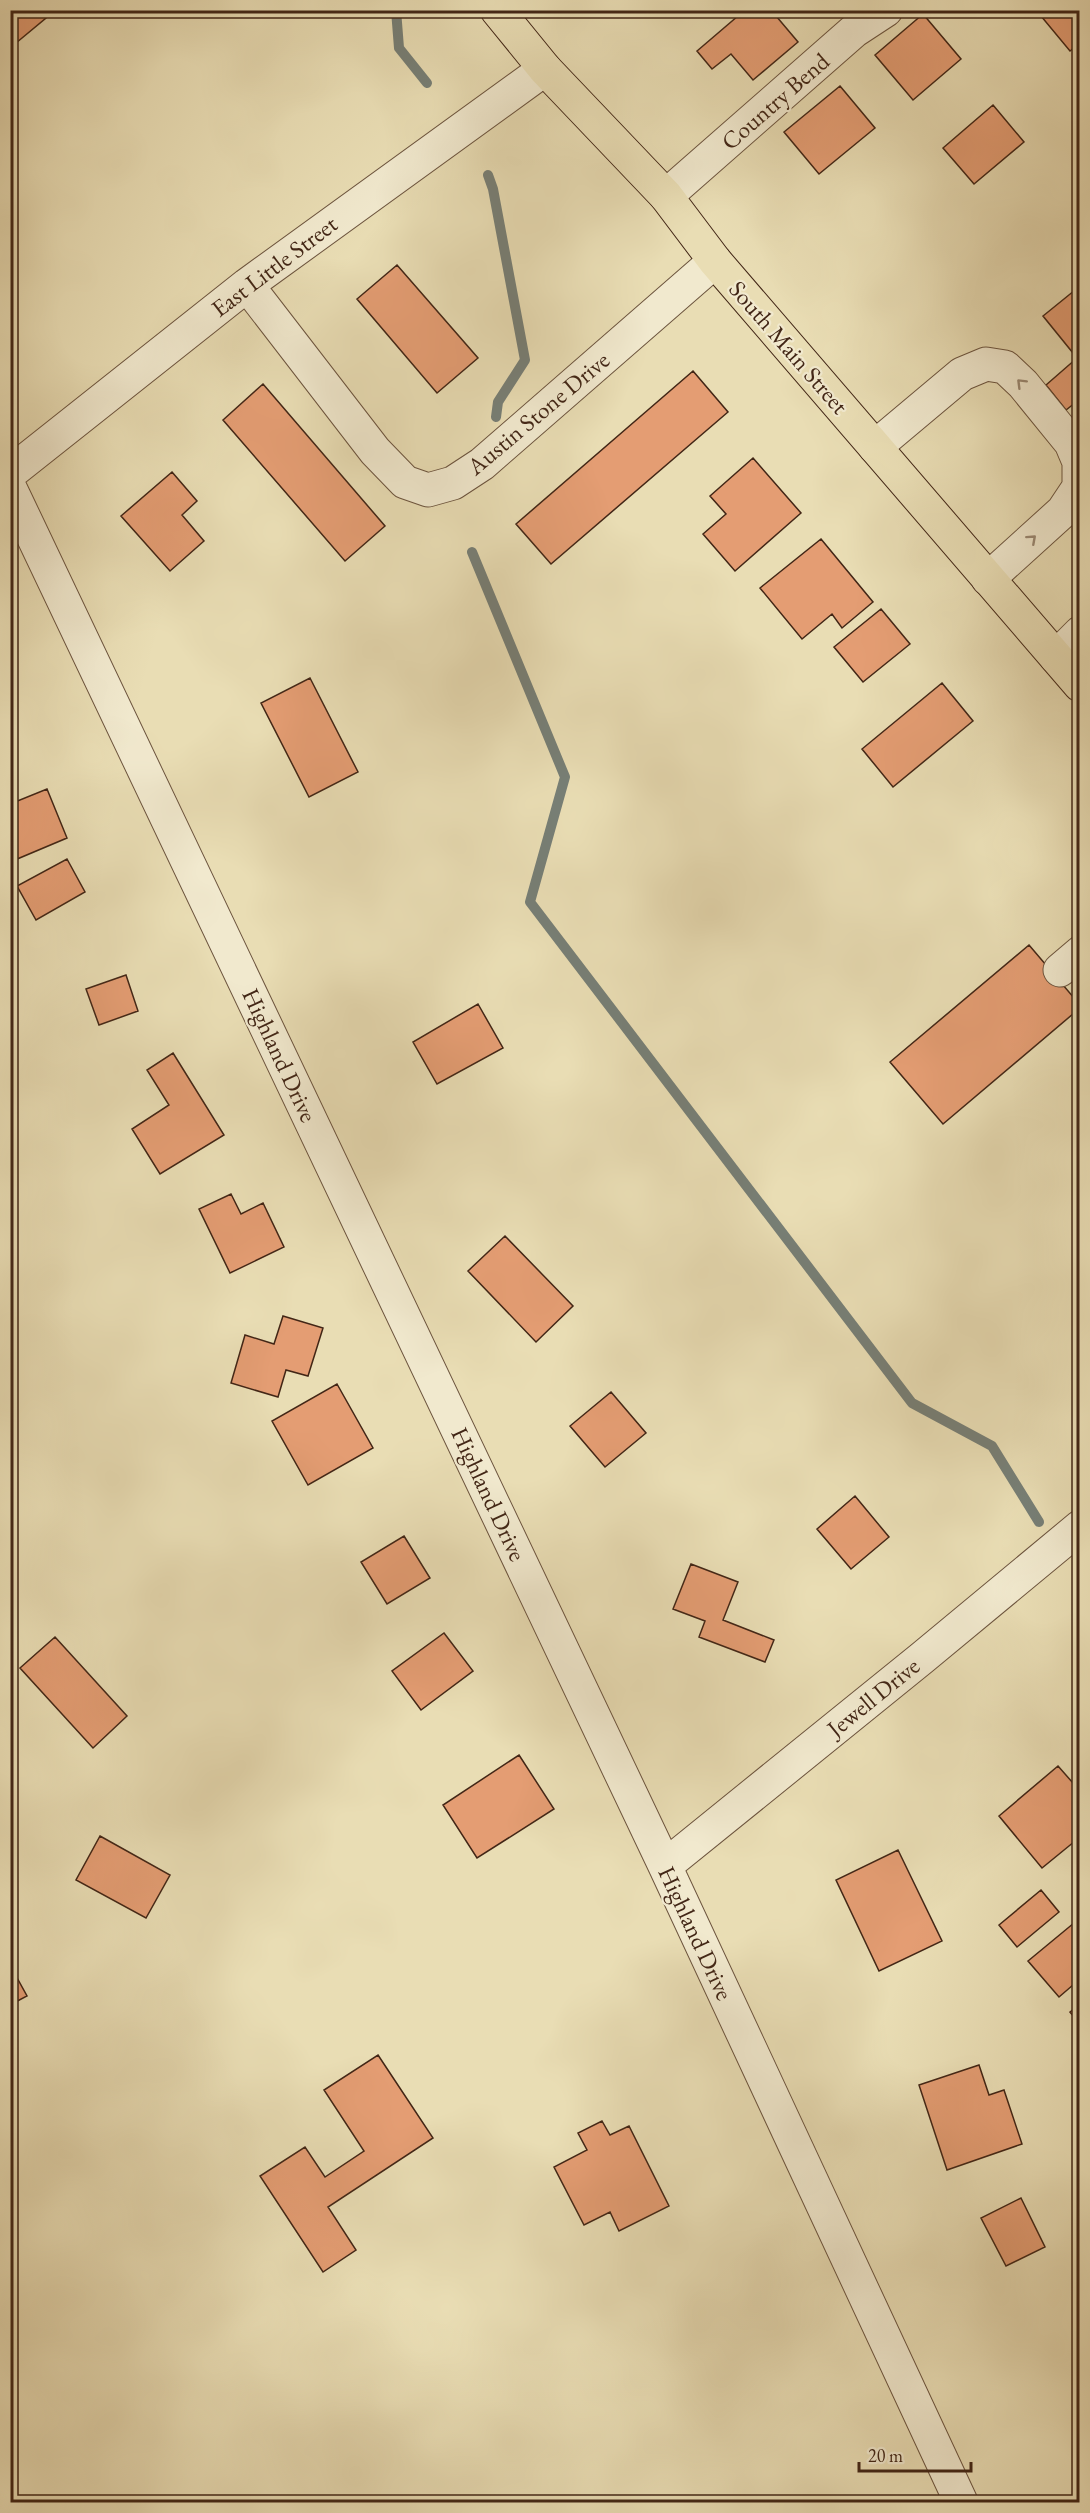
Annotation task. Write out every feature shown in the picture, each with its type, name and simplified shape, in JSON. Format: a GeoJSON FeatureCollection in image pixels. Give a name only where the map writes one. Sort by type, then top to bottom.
{"type":"FeatureCollection","features":[{"type":"Feature","properties":{"kind":"main road","name":"South Main Street"},"geometry":{"type":"LineString","coordinates":[[497,10],[545,69],[666,196],[715,261],[1080,685]]}},
{"type":"Feature","properties":{"kind":"street","name":"Country Bend"},"geometry":{"type":"LineString","coordinates":[[666,196],[854,31],[886,10]]}},
{"type":"Feature","properties":{"kind":"street","name":"East Little Street"},"geometry":{"type":"LineString","coordinates":[[10,473],[247,285],[545,69]]}},
{"type":"Feature","properties":{"kind":"street","name":"Austin Stone Drive"},"geometry":{"type":"LineString","coordinates":[[247,285],[375,451],[405,482],[428,490],[453,483],[482,464],[715,261]]}},
{"type":"Feature","properties":{"kind":"street"},"geometry":{"type":"LineString","coordinates":[[875,447],[962,374],[986,364],[1005,367],[1023,384],[1071,444],[1079,462],[1079,487],[1063,512],[988,579]]}},
{"type":"Feature","properties":{"kind":"street","name":"Highland Drive"},"geometry":{"type":"LineString","coordinates":[[10,488],[665,1866],[961,2502]]}},
{"type":"Feature","properties":{"kind":"street"},"geometry":{"type":"LineString","coordinates":[[1056,657],[1080,633]]}},
{"type":"Feature","properties":{"kind":"street","name":"Jewell Drive"},"geometry":{"type":"LineString","coordinates":[[665,1866],[1080,1527]]}},
{"type":"Feature","properties":{"kind":"building"},"geometry":{"type":"Polygon","coordinates":[[[10,10],[41,10],[46,18],[10,48],[10,10]]]}},
{"type":"Feature","properties":{"kind":"building"},"geometry":{"type":"Polygon","coordinates":[[[745,10],[771,10],[798,42],[753,80],[731,54],[712,69],[697,51],[745,10]]]}},
{"type":"Feature","properties":{"kind":"building"},"geometry":{"type":"Polygon","coordinates":[[[1036,10],[1080,10],[1080,43],[1070,51],[1036,10]]]}},
{"type":"Feature","properties":{"kind":"building"},"geometry":{"type":"Polygon","coordinates":[[[923,14],[961,59],[913,100],[875,55],[923,14]]]}},
{"type":"Feature","properties":{"kind":"building"},"geometry":{"type":"Polygon","coordinates":[[[840,86],[875,128],[819,174],[784,132],[840,86]]]}},
{"type":"Feature","properties":{"kind":"building"},"geometry":{"type":"Polygon","coordinates":[[[993,105],[1024,142],[974,184],[943,148],[993,105]]]}},
{"type":"Feature","properties":{"kind":"building"},"geometry":{"type":"Polygon","coordinates":[[[397,265],[478,358],[437,393],[357,299],[397,265]]]}},
{"type":"Feature","properties":{"kind":"building"},"geometry":{"type":"Polygon","coordinates":[[[1080,286],[1080,399],[1066,410],[1046,385],[1077,358],[1043,316],[1080,286]]]}},
{"type":"Feature","properties":{"kind":"building"},"geometry":{"type":"Polygon","coordinates":[[[693,371],[728,412],[551,564],[516,524],[693,371]]]}},
{"type":"Feature","properties":{"kind":"building"},"geometry":{"type":"Polygon","coordinates":[[[263,384],[385,526],[345,561],[223,420],[263,384]]]}},
{"type":"Feature","properties":{"kind":"building"},"geometry":{"type":"Polygon","coordinates":[[[753,458],[801,513],[735,571],[703,534],[726,514],[710,496],[753,458]]]}},
{"type":"Feature","properties":{"kind":"building"},"geometry":{"type":"Polygon","coordinates":[[[172,472],[197,501],[182,515],[204,541],[170,571],[121,516],[172,472]]]}},
{"type":"Feature","properties":{"kind":"building"},"geometry":{"type":"Polygon","coordinates":[[[821,539],[873,602],[842,628],[832,614],[802,639],[760,588],[821,539]]]}},
{"type":"Feature","properties":{"kind":"building"},"geometry":{"type":"Polygon","coordinates":[[[881,609],[910,644],[863,682],[834,647],[881,609]]]}},
{"type":"Feature","properties":{"kind":"building"},"geometry":{"type":"Polygon","coordinates":[[[310,678],[358,772],[309,797],[261,703],[310,678]]]}},
{"type":"Feature","properties":{"kind":"building"},"geometry":{"type":"Polygon","coordinates":[[[942,683],[973,721],[893,787],[862,749],[942,683]]]}},
{"type":"Feature","properties":{"kind":"building"},"geometry":{"type":"Polygon","coordinates":[[[47,789],[67,838],[10,862],[10,804],[47,789]]]}},
{"type":"Feature","properties":{"kind":"building"},"geometry":{"type":"Polygon","coordinates":[[[67,859],[85,892],[36,920],[17,886],[67,859]]]}},
{"type":"Feature","properties":{"kind":"building"},"geometry":{"type":"Polygon","coordinates":[[[1029,945],[1080,1005],[1080,1008],[943,1124],[890,1062],[1029,945]]]}},
{"type":"Feature","properties":{"kind":"building"},"geometry":{"type":"Polygon","coordinates":[[[126,975],[138,1011],[99,1025],[86,989],[126,975]]]}},
{"type":"Feature","properties":{"kind":"building"},"geometry":{"type":"Polygon","coordinates":[[[478,1004],[503,1048],[437,1084],[413,1042],[478,1004]]]}},
{"type":"Feature","properties":{"kind":"building"},"geometry":{"type":"Polygon","coordinates":[[[173,1053],[224,1135],[160,1174],[132,1129],[169,1105],[147,1070],[173,1053]]]}},
{"type":"Feature","properties":{"kind":"building"},"geometry":{"type":"Polygon","coordinates":[[[231,1194],[241,1214],[263,1203],[284,1247],[230,1273],[199,1209],[231,1194]]]}},
{"type":"Feature","properties":{"kind":"building"},"geometry":{"type":"Polygon","coordinates":[[[505,1236],[573,1306],[536,1342],[468,1271],[505,1236]]]}},
{"type":"Feature","properties":{"kind":"building"},"geometry":{"type":"Polygon","coordinates":[[[283,1316],[323,1328],[308,1376],[286,1370],[278,1397],[231,1383],[245,1335],[274,1344],[283,1316]]]}},
{"type":"Feature","properties":{"kind":"building"},"geometry":{"type":"Polygon","coordinates":[[[337,1384],[373,1448],[308,1485],[272,1421],[337,1384]]]}},
{"type":"Feature","properties":{"kind":"building"},"geometry":{"type":"Polygon","coordinates":[[[611,1392],[646,1433],[605,1467],[570,1426],[611,1392]]]}},
{"type":"Feature","properties":{"kind":"building"},"geometry":{"type":"Polygon","coordinates":[[[855,1496],[889,1537],[851,1569],[817,1529],[855,1496]]]}},
{"type":"Feature","properties":{"kind":"building"},"geometry":{"type":"Polygon","coordinates":[[[404,1536],[430,1578],[387,1604],[361,1562],[404,1536]]]}},
{"type":"Feature","properties":{"kind":"building"},"geometry":{"type":"Polygon","coordinates":[[[691,1564],[738,1582],[723,1620],[774,1640],[765,1662],[699,1637],[705,1621],[673,1609],[691,1564]]]}},
{"type":"Feature","properties":{"kind":"building"},"geometry":{"type":"Polygon","coordinates":[[[444,1633],[473,1671],[421,1710],[392,1671],[444,1633]]]}},
{"type":"Feature","properties":{"kind":"building"},"geometry":{"type":"Polygon","coordinates":[[[55,1637],[127,1716],[93,1748],[20,1668],[55,1637]]]}},
{"type":"Feature","properties":{"kind":"building"},"geometry":{"type":"Polygon","coordinates":[[[519,1755],[554,1809],[477,1858],[443,1805],[519,1755]]]}},
{"type":"Feature","properties":{"kind":"building"},"geometry":{"type":"Polygon","coordinates":[[[1058,1766],[1080,1791],[1080,1837],[1042,1868],[999,1816],[1058,1766]]]}},
{"type":"Feature","properties":{"kind":"building"},"geometry":{"type":"Polygon","coordinates":[[[100,1836],[170,1875],[146,1918],[76,1880],[100,1836]]]}},
{"type":"Feature","properties":{"kind":"building"},"geometry":{"type":"Polygon","coordinates":[[[898,1850],[942,1941],[879,1971],[836,1880],[898,1850]]]}},
{"type":"Feature","properties":{"kind":"building"},"geometry":{"type":"Polygon","coordinates":[[[1041,1890],[1059,1912],[1017,1947],[999,1925],[1041,1890]]]}},
{"type":"Feature","properties":{"kind":"building"},"geometry":{"type":"Polygon","coordinates":[[[1080,1918],[1080,1979],[1059,1997],[1028,1961],[1080,1918]]]}},
{"type":"Feature","properties":{"kind":"building"},"geometry":{"type":"Polygon","coordinates":[[[10,1965],[27,1996],[10,2005],[10,1965]]]}},
{"type":"Feature","properties":{"kind":"building"},"geometry":{"type":"Polygon","coordinates":[[[1080,2004],[1080,2024],[1070,2012],[1080,2004]]]}},
{"type":"Feature","properties":{"kind":"building"},"geometry":{"type":"Polygon","coordinates":[[[378,2055],[433,2138],[328,2207],[356,2250],[323,2272],[260,2176],[305,2147],[325,2177],[364,2151],[324,2090],[378,2055]]]}},
{"type":"Feature","properties":{"kind":"building"},"geometry":{"type":"Polygon","coordinates":[[[979,2065],[989,2095],[1004,2090],[1022,2144],[947,2170],[919,2085],[979,2065]]]}},
{"type":"Feature","properties":{"kind":"building"},"geometry":{"type":"Polygon","coordinates":[[[602,2121],[610,2135],[629,2126],[669,2206],[619,2231],[610,2212],[584,2225],[554,2167],[587,2150],[578,2133],[602,2121]]]}},
{"type":"Feature","properties":{"kind":"building"},"geometry":{"type":"Polygon","coordinates":[[[1021,2198],[1045,2247],[1006,2266],[981,2218],[1021,2198]]]}},
{"type":"Feature","properties":{"kind":"waterway"},"geometry":{"type":"LineString","coordinates":[[396,10],[399,48],[427,83]]}},
{"type":"Feature","properties":{"kind":"waterway"},"geometry":{"type":"LineString","coordinates":[[488,175],[493,189],[525,360],[498,402],[496,417]]}},
{"type":"Feature","properties":{"kind":"waterway"},"geometry":{"type":"LineString","coordinates":[[472,552],[565,777],[530,902],[912,1403],[992,1446],[1039,1522]]}}]}
